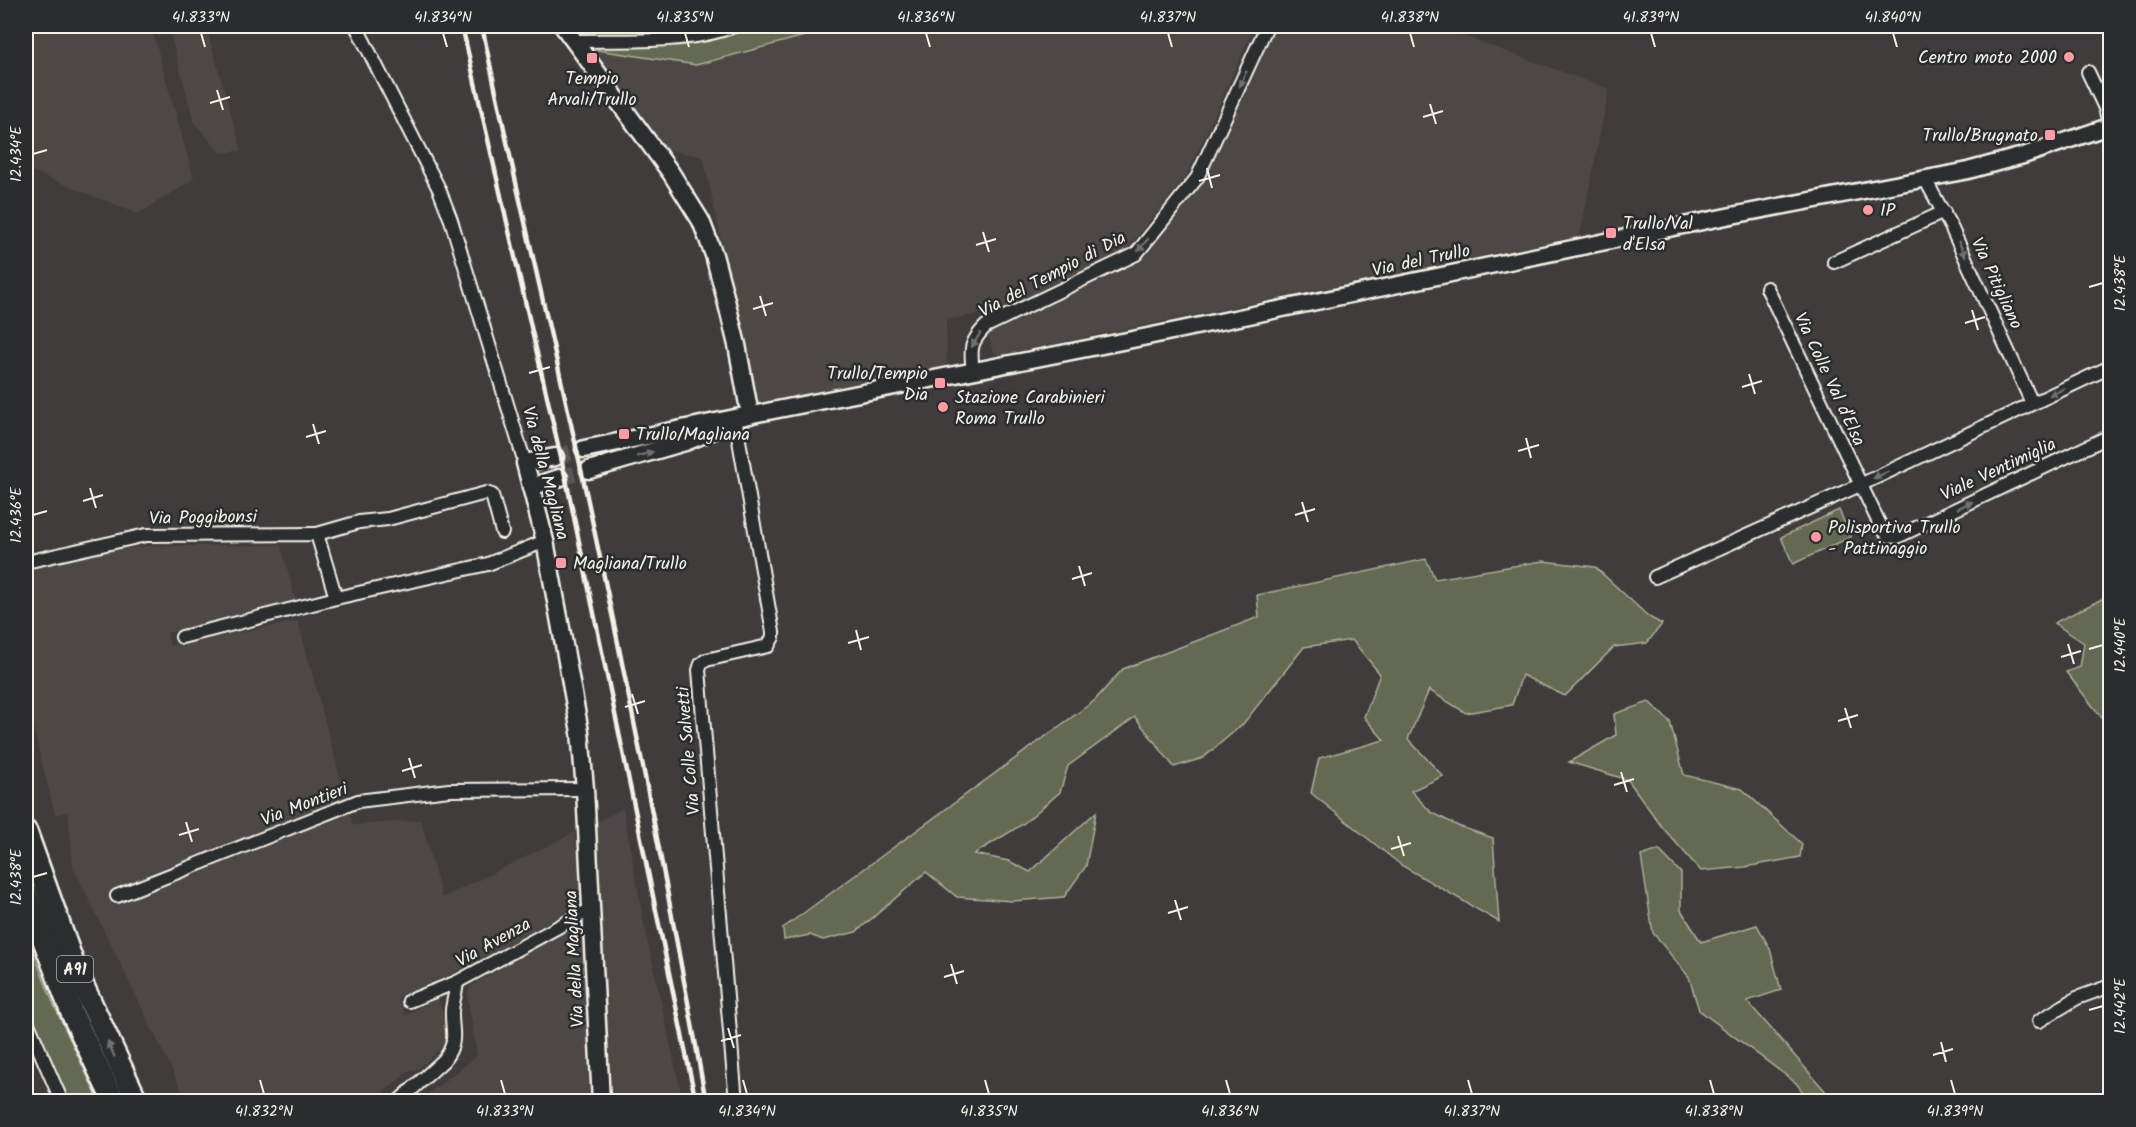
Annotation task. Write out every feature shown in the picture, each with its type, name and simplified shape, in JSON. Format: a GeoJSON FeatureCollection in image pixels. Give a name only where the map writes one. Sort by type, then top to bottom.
{"type":"FeatureCollection","features":[{"type":"Feature","properties":{"kind":"highway","name":"A91"},"geometry":{"type":"LineString","coordinates":[[26,832],[75,969],[137,1101]]}},
{"type":"Feature","properties":{"kind":"highway","name":"A91"},"geometry":{"type":"LineString","coordinates":[[26,894],[72,1013],[114,1101]]}},
{"type":"Feature","properties":{"kind":"main road"},"geometry":{"type":"LineString","coordinates":[[563,26],[671,173],[700,220],[714,255],[737,345],[743,417]]}},
{"type":"Feature","properties":{"kind":"main road","name":"Via del Trullo"},"geometry":{"type":"LineString","coordinates":[[584,449],[743,417]]}},
{"type":"Feature","properties":{"kind":"main road","name":"Via del Trullo"},"geometry":{"type":"LineString","coordinates":[[589,470],[685,442],[743,417]]}},
{"type":"Feature","properties":{"kind":"main road"},"geometry":{"type":"LineString","coordinates":[[525,463],[555,457]]}},
{"type":"Feature","properties":{"kind":"main road","name":"Via della Magliana"},"geometry":{"type":"LineString","coordinates":[[525,463],[545,541],[575,699],[585,789],[601,1101]]}},
{"type":"Feature","properties":{"kind":"main road"},"geometry":{"type":"LineString","coordinates":[[531,487],[559,478]]}},
{"type":"Feature","properties":{"kind":"street","name":"Via della Magliana"},"geometry":{"type":"LineString","coordinates":[[356,26],[439,189],[451,220],[525,463]]}},
{"type":"Feature","properties":{"kind":"street"},"geometry":{"type":"LineString","coordinates":[[574,41],[676,38],[715,34],[734,26]]}},
{"type":"Feature","properties":{"kind":"street","name":"Via del Tempio di Dia"},"geometry":{"type":"LineString","coordinates":[[973,371],[970,350],[975,339],[986,326],[1136,254],[1197,178],[1267,26]]}},
{"type":"Feature","properties":{"kind":"street"},"geometry":{"type":"LineString","coordinates":[[2088,72],[2105,108],[2110,126]]}},
{"type":"Feature","properties":{"kind":"street","name":"Via del Trullo"},"geometry":{"type":"LineString","coordinates":[[743,417],[1729,216],[1966,171],[2025,156],[2110,126]]}},
{"type":"Feature","properties":{"kind":"street","name":"Via Pitigliano"},"geometry":{"type":"LineString","coordinates":[[1926,179],[1944,212],[2032,403]]}},
{"type":"Feature","properties":{"kind":"street"},"geometry":{"type":"LineString","coordinates":[[1834,262],[1944,212]]}},
{"type":"Feature","properties":{"kind":"street","name":"Via Colle Val d'Elsa"},"geometry":{"type":"LineString","coordinates":[[1767,288],[1860,484]]}},
{"type":"Feature","properties":{"kind":"street"},"geometry":{"type":"LineString","coordinates":[[1655,577],[2110,367]]}},
{"type":"Feature","properties":{"kind":"street","name":"Via Colle Salvetti"},"geometry":{"type":"LineString","coordinates":[[736,1101],[699,670],[700,664],[706,660],[768,646],[773,632],[743,417]]}},
{"type":"Feature","properties":{"kind":"street","name":"Viale Ventimiglia"},"geometry":{"type":"LineString","coordinates":[[1860,484],[1881,527],[1889,536],[1897,537],[2110,436]]}},
{"type":"Feature","properties":{"kind":"street","name":"Via Poggibonsi"},"geometry":{"type":"LineString","coordinates":[[26,562],[146,535],[317,534],[359,522],[388,519],[486,493],[492,495],[502,532]]}},
{"type":"Feature","properties":{"kind":"street"},"geometry":{"type":"LineString","coordinates":[[317,534],[336,598]]}},
{"type":"Feature","properties":{"kind":"street"},"geometry":{"type":"LineString","coordinates":[[182,637],[336,598],[488,564],[545,541]]}},
{"type":"Feature","properties":{"kind":"street","name":"Via Montieri"},"geometry":{"type":"LineString","coordinates":[[117,896],[358,801],[449,790],[585,789]]}},
{"type":"Feature","properties":{"kind":"street","name":"Via Avenza"},"geometry":{"type":"LineString","coordinates":[[410,1000],[457,982],[591,909]]}},
{"type":"Feature","properties":{"kind":"street"},"geometry":{"type":"LineString","coordinates":[[398,1101],[450,1053],[454,1039],[452,1011],[457,982]]}},
{"type":"Feature","properties":{"kind":"street"},"geometry":{"type":"LineString","coordinates":[[2039,1021],[2077,998],[2110,986]]}},
{"type":"Feature","properties":{"kind":"street"},"geometry":{"type":"LineString","coordinates":[[26,1019],[62,1101]]}},
{"type":"Feature","properties":{"kind":"shaded area"},"geometry":{"type":"Polygon","coordinates":[[[26,26],[151,26],[194,179],[138,214],[26,169],[26,26]]]}},
{"type":"Feature","properties":{"kind":"shaded area"},"geometry":{"type":"Polygon","coordinates":[[[168,26],[206,26],[242,151],[220,153],[194,122],[168,26]]]}},
{"type":"Feature","properties":{"kind":"shaded area"},"geometry":{"type":"Polygon","coordinates":[[[842,26],[1255,26],[1186,177],[1126,250],[1020,307],[946,320],[947,367],[757,404],[703,157],[663,149],[591,49],[696,65],[842,26]]]}},
{"type":"Feature","properties":{"kind":"shaded area"},"geometry":{"type":"Polygon","coordinates":[[[1274,26],[1339,26],[1354,31],[1356,26],[1437,26],[1609,89],[1580,236],[999,355],[992,350],[988,332],[1139,257],[1200,183],[1274,26]]]}},
{"type":"Feature","properties":{"kind":"shaded area"},"geometry":{"type":"Polygon","coordinates":[[[281,545],[296,602],[167,633],[170,646],[298,621],[353,825],[421,820],[442,898],[575,832],[581,905],[460,970],[398,997],[405,1015],[438,997],[450,1039],[420,1068],[408,1072],[373,1101],[187,1101],[73,867],[68,812],[55,815],[26,700],[26,568],[103,551],[147,546],[281,545]]]}},
{"type":"Feature","properties":{"kind":"shaded area"},"geometry":{"type":"Polygon","coordinates":[[[623,808],[646,934],[683,1101],[608,1101],[597,822],[623,808]]]}},
{"type":"Feature","properties":{"kind":"shaded area"},"geometry":{"type":"Polygon","coordinates":[[[579,919],[582,935],[590,1100],[417,1102],[477,1056],[467,995],[471,986],[579,919]]]}},
{"type":"Feature","properties":{"kind":"green space"},"geometry":{"type":"Polygon","coordinates":[[[573,26],[842,26],[696,65],[591,49],[573,26]]]}},
{"type":"Feature","properties":{"kind":"green space","name":"Polisportiva Trullo - Pattinaggio"},"geometry":{"type":"Polygon","coordinates":[[[1839,510],[1851,537],[1793,564],[1781,537],[1839,510]]]}},
{"type":"Feature","properties":{"kind":"green space"},"geometry":{"type":"Polygon","coordinates":[[[1426,559],[1435,579],[1543,561],[1595,567],[1649,617],[1662,624],[1647,643],[1614,647],[1565,696],[1522,675],[1512,705],[1466,713],[1429,690],[1408,739],[1443,776],[1411,791],[1431,812],[1458,826],[1493,838],[1499,922],[1401,865],[1311,793],[1319,758],[1384,740],[1364,717],[1380,674],[1352,640],[1304,647],[1243,724],[1203,758],[1174,767],[1135,717],[1068,766],[1060,792],[1023,824],[974,854],[1009,861],[1030,872],[1096,812],[1086,866],[1064,897],[1013,901],[957,897],[926,872],[856,932],[823,940],[810,935],[784,940],[783,928],[1094,701],[1123,669],[1259,617],[1257,595],[1426,559]]]}},
{"type":"Feature","properties":{"kind":"green space"},"geometry":{"type":"Polygon","coordinates":[[[2110,595],[2110,728],[2066,672],[2080,667],[2084,643],[2054,623],[2110,595]]]}},
{"type":"Feature","properties":{"kind":"green space"},"geometry":{"type":"Polygon","coordinates":[[[1649,702],[1670,722],[1684,775],[1742,789],[1802,844],[1800,857],[1745,867],[1701,871],[1662,827],[1628,780],[1569,762],[1616,735],[1614,714],[1649,702]]]}},
{"type":"Feature","properties":{"kind":"green space"},"geometry":{"type":"Polygon","coordinates":[[[1659,850],[1681,873],[1681,910],[1701,942],[1757,925],[1770,949],[1781,990],[1747,1001],[1834,1101],[1810,1101],[1796,1083],[1699,1010],[1689,977],[1653,933],[1641,856],[1659,850]]]}},
{"type":"Feature","properties":{"kind":"green space"},"geometry":{"type":"Polygon","coordinates":[[[26,934],[53,1003],[99,1101],[70,1101],[49,1058],[26,1000],[26,934]]]}},
{"type":"Feature","properties":{"kind":"tunnel"},"geometry":{"type":"LineString","coordinates":[[555,457],[584,449]]}},
{"type":"Feature","properties":{"kind":"tunnel"},"geometry":{"type":"LineString","coordinates":[[559,478],[589,470]]}},
{"type":"Feature","properties":{"kind":"railway"},"geometry":{"type":"LineString","coordinates":[[462,26],[567,484],[696,1102]]}},
{"type":"Feature","properties":{"kind":"railway"},"geometry":{"type":"LineString","coordinates":[[482,26],[616,633],[663,867],[706,1102]]}},
{"type":"Feature","properties":{"kind":"place","name":"Centro moto 2000"},"geometry":{"type":"Point","coordinates":[2069,57]}},
{"type":"Feature","properties":{"kind":"place","name":"Tempio Arvali/Trullo"},"geometry":{"type":"Point","coordinates":[592,58]}},
{"type":"Feature","properties":{"kind":"place","name":"Trullo/Brugnato"},"geometry":{"type":"Point","coordinates":[2050,135]}},
{"type":"Feature","properties":{"kind":"place","name":"IP"},"geometry":{"type":"Point","coordinates":[1868,210]}},
{"type":"Feature","properties":{"kind":"place","name":"Trullo/Val d'Elsa"},"geometry":{"type":"Point","coordinates":[1611,233]}},
{"type":"Feature","properties":{"kind":"place","name":"Trullo/Tempio Dia"},"geometry":{"type":"Point","coordinates":[940,383]}},
{"type":"Feature","properties":{"kind":"place","name":"Stazione Carabinieri Roma Trullo"},"geometry":{"type":"Point","coordinates":[943,407]}},
{"type":"Feature","properties":{"kind":"place","name":"Trullo/Magliana"},"geometry":{"type":"Point","coordinates":[624,434]}},
{"type":"Feature","properties":{"kind":"place","name":"Polisportiva Trullo - Pattinaggio"},"geometry":{"type":"Point","coordinates":[1816,537]}},
{"type":"Feature","properties":{"kind":"place","name":"Magliana/Trullo"},"geometry":{"type":"Point","coordinates":[561,563]}}]}
